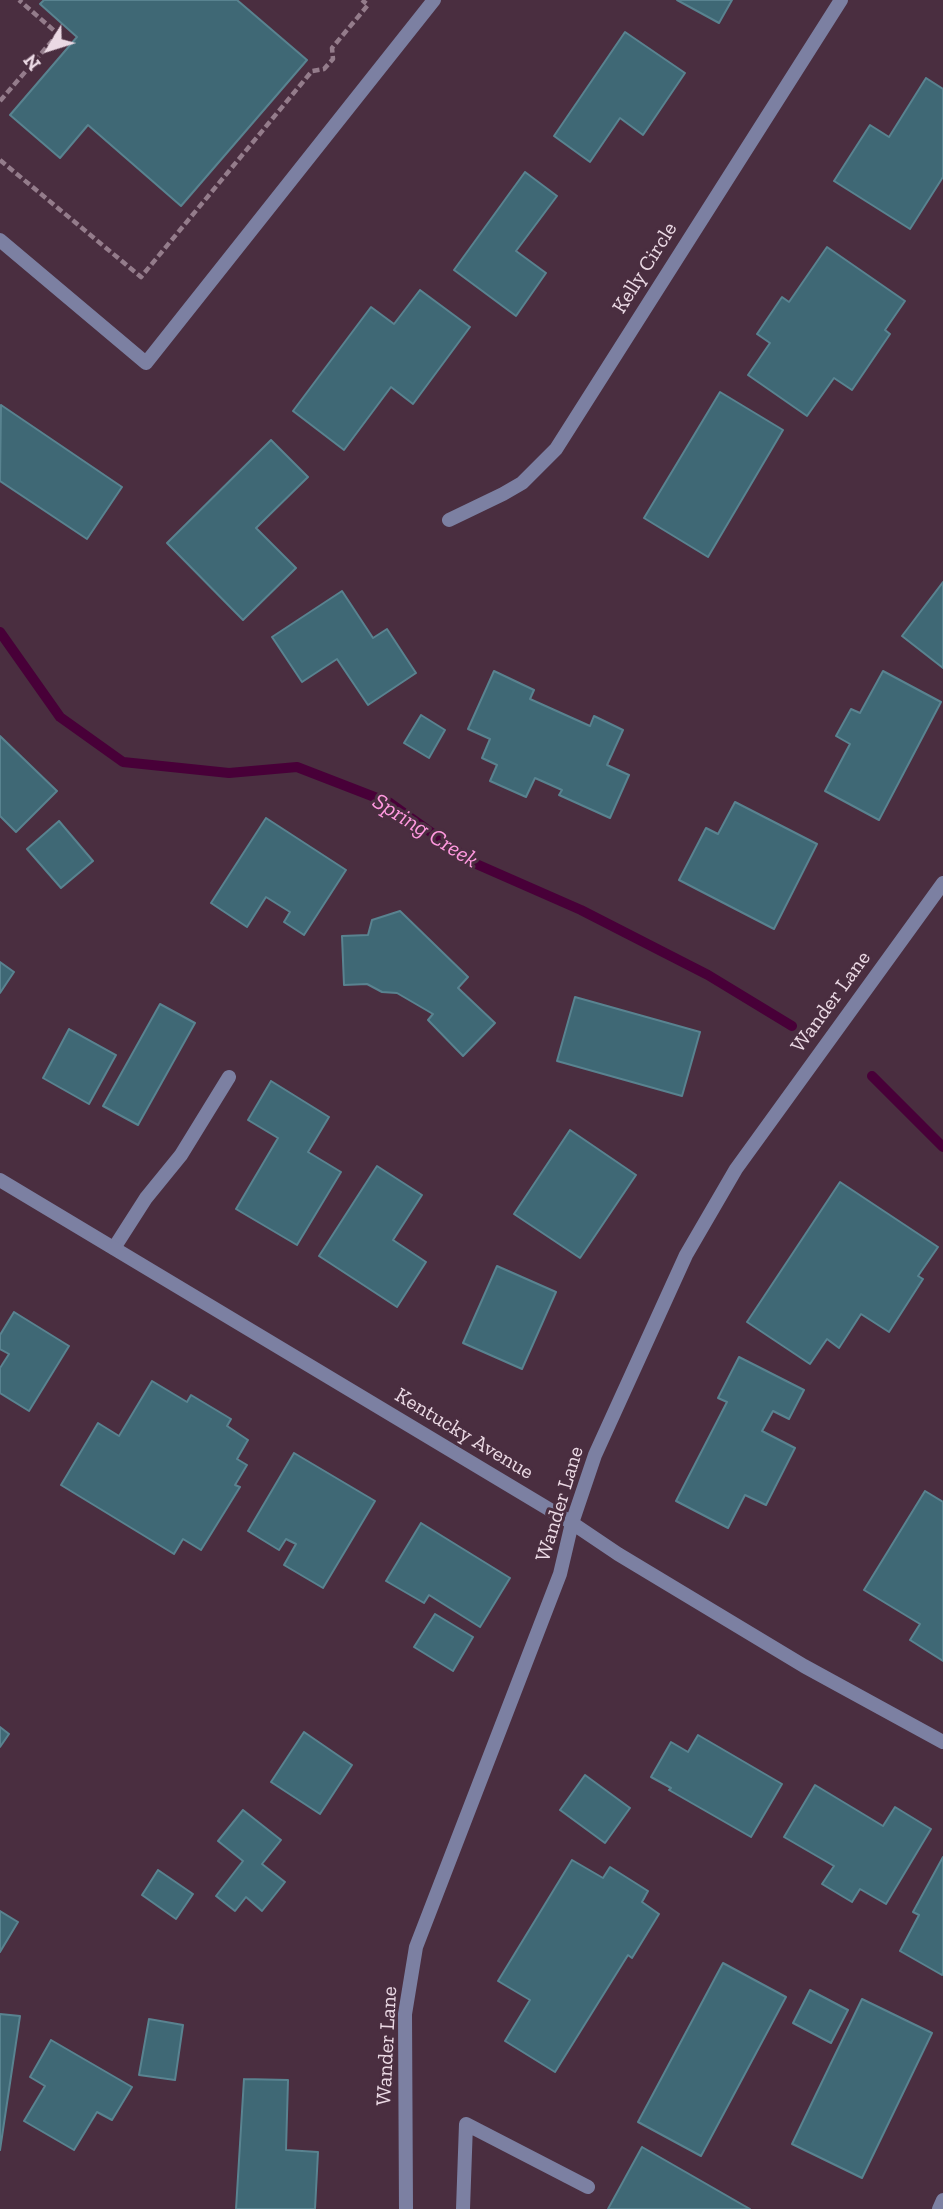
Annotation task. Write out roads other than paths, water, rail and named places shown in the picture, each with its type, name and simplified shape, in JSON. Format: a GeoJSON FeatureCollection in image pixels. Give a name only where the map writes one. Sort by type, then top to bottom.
{"type":"FeatureCollection","features":[{"type":"Feature","properties":{"kind":"street"},"geometry":{"type":"LineString","coordinates":[[0,240],[146,363],[434,0]]}},
{"type":"Feature","properties":{"kind":"street","name":"Kelly Circle"},"geometry":{"type":"LineString","coordinates":[[449,520],[522,483],[556,449],[841,0]]}},
{"type":"Feature","properties":{"kind":"street","name":"Wander Lane"},"geometry":{"type":"LineString","coordinates":[[406,2209],[405,2014],[416,1947],[560,1574],[572,1523],[595,1455],[686,1255],[736,1169],[943,883]]}},
{"type":"Feature","properties":{"kind":"street"},"geometry":{"type":"LineString","coordinates":[[114,1248],[146,1198],[181,1155],[229,1077]]}},
{"type":"Feature","properties":{"kind":"street","name":"Kentucky Avenue"},"geometry":{"type":"LineString","coordinates":[[0,1180],[572,1523],[618,1554],[804,1666],[943,1742]]}},
{"type":"Feature","properties":{"kind":"street"},"geometry":{"type":"LineString","coordinates":[[463,2209],[466,2124],[588,2187]]}},
{"type":"Feature","properties":{"kind":"street"},"geometry":{"type":"LineString","coordinates":[[939,2209],[943,2200]]}},
{"type":"Feature","properties":{"kind":"waterway","name":"Spring Creek"},"geometry":{"type":"LineString","coordinates":[[0,632],[60,717],[123,762],[229,773],[297,767],[390,803],[474,863],[581,910],[708,975],[792,1026]]}},
{"type":"Feature","properties":{"kind":"waterway","name":"Spring Creek"},"geometry":{"type":"LineString","coordinates":[[872,1076],[943,1147]]}}]}
